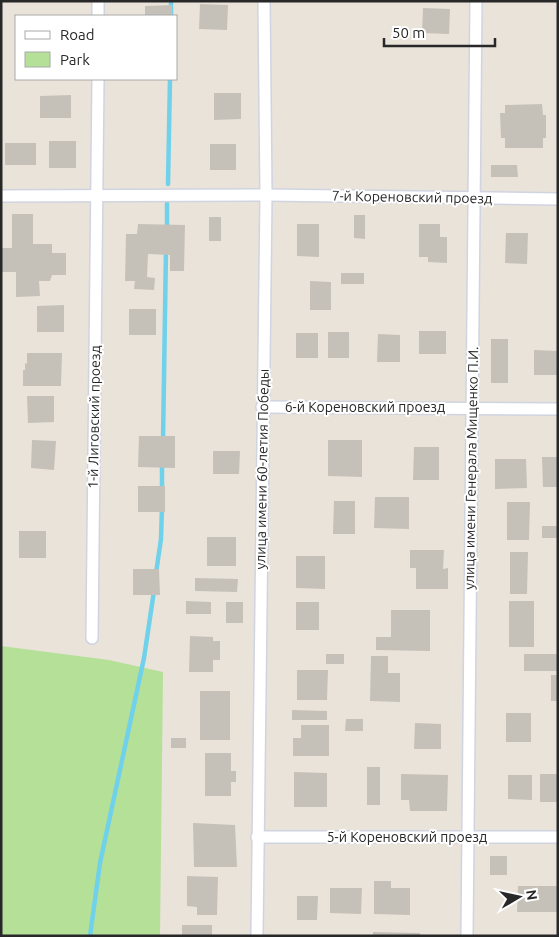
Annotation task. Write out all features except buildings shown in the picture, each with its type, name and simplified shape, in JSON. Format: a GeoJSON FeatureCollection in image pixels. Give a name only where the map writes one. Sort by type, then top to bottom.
{"type":"FeatureCollection","features":[{"type":"Feature","properties":{"kind":"street"},"geometry":{"type":"LineString","coordinates":[[98,1],[98,15]]}},
{"type":"Feature","properties":{"kind":"street","name":"улица имени 60-летия Победы"},"geometry":{"type":"LineString","coordinates":[[256,936],[266,195],[264,1]]}},
{"type":"Feature","properties":{"kind":"street","name":"улица имени Генерала Мищенко П.И."},"geometry":{"type":"LineString","coordinates":[[467,936],[476,1]]}},
{"type":"Feature","properties":{"kind":"street","name":"1-й Лиговский проезд"},"geometry":{"type":"LineString","coordinates":[[92,638],[98,80]]}},
{"type":"Feature","properties":{"kind":"street"},"geometry":{"type":"LineString","coordinates":[[1,196],[266,195]]}},
{"type":"Feature","properties":{"kind":"street","name":"7-й Кореновский проезд"},"geometry":{"type":"LineString","coordinates":[[266,195],[558,199]]}},
{"type":"Feature","properties":{"kind":"street","name":"6-й Кореновский проезд"},"geometry":{"type":"LineString","coordinates":[[262,407],[558,409]]}},
{"type":"Feature","properties":{"kind":"street","name":"5-й Кореновский проезд"},"geometry":{"type":"LineString","coordinates":[[257,837],[558,837]]}},
{"type":"Feature","properties":{"kind":"green space"},"geometry":{"type":"Polygon","coordinates":[[[1,646],[109,660],[163,672],[160,936],[1,936],[1,646]]]}},
{"type":"Feature","properties":{"kind":"waterway"},"geometry":{"type":"LineString","coordinates":[[171,1],[171,15]]}},
{"type":"Feature","properties":{"kind":"waterway"},"geometry":{"type":"LineString","coordinates":[[168,184],[170,80]]}},
{"type":"Feature","properties":{"kind":"waterway"},"geometry":{"type":"LineString","coordinates":[[167,203],[167,229]]}},
{"type":"Feature","properties":{"kind":"waterway"},"geometry":{"type":"LineString","coordinates":[[163,441],[166,249]]}},
{"type":"Feature","properties":{"kind":"waterway"},"geometry":{"type":"LineString","coordinates":[[162,464],[162,491]]}},
{"type":"Feature","properties":{"kind":"waterway"},"geometry":{"type":"LineString","coordinates":[[156,573],[161,539],[162,506]]}},
{"type":"Feature","properties":{"kind":"waterway"},"geometry":{"type":"LineString","coordinates":[[90,936],[100,863],[144,658],[154,591]]}}]}
